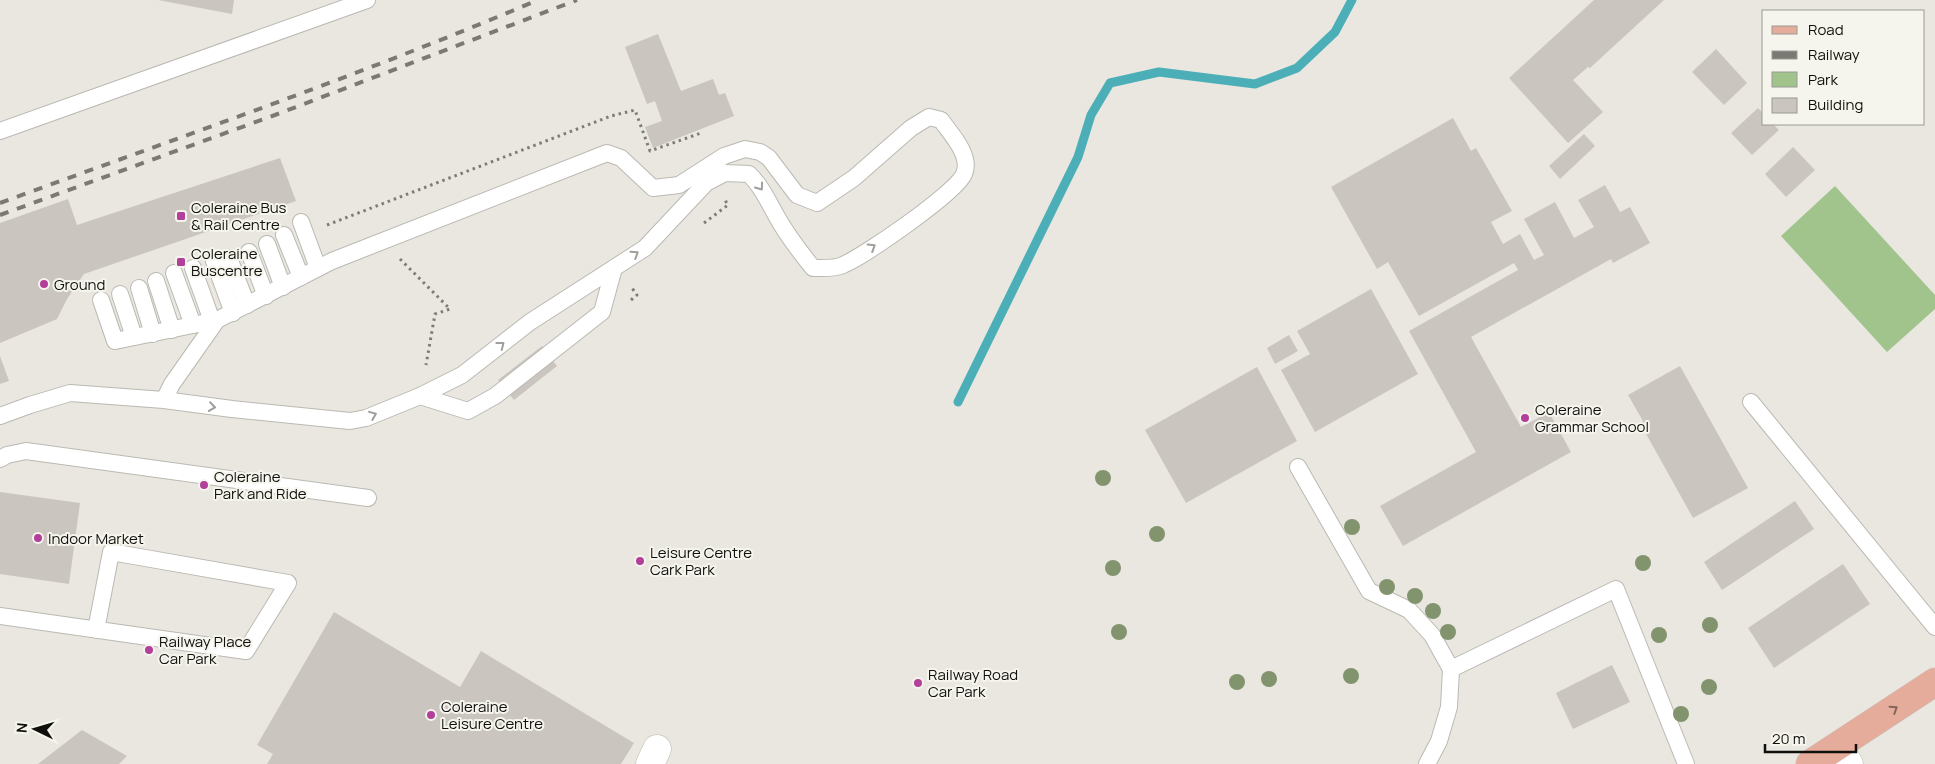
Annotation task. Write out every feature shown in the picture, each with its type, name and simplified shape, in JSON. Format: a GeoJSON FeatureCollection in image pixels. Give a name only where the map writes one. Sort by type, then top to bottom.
{"type":"FeatureCollection","features":[{"type":"Feature","properties":{"kind":"main road"},"geometry":{"type":"LineString","coordinates":[[1810,764],[1844,755],[1935,682]]}},
{"type":"Feature","properties":{"kind":"lane"},"geometry":{"type":"LineString","coordinates":[[0,131],[367,0]]}},
{"type":"Feature","properties":{"kind":"lane"},"geometry":{"type":"LineString","coordinates":[[0,416],[70,393],[164,400],[350,421],[366,418],[420,396],[462,375],[530,322],[644,248],[706,183],[725,173],[749,174],[758,183],[770,200],[776,216],[813,268],[842,266],[904,228],[956,185],[964,174],[965,158],[941,120],[929,117],[911,128],[854,178],[817,203],[797,195],[769,158],[756,150],[745,149],[724,156],[679,185],[653,188],[621,158],[607,153],[325,265],[215,321],[115,341],[101,300]]}},
{"type":"Feature","properties":{"kind":"lane"},"geometry":{"type":"LineString","coordinates":[[301,222],[325,265]]}},
{"type":"Feature","properties":{"kind":"lane"},"geometry":{"type":"LineString","coordinates":[[284,235],[300,278]]}},
{"type":"Feature","properties":{"kind":"lane"},"geometry":{"type":"LineString","coordinates":[[267,244],[283,287]]}},
{"type":"Feature","properties":{"kind":"lane"},"geometry":{"type":"LineString","coordinates":[[249,252],[266,296]]}},
{"type":"Feature","properties":{"kind":"lane"},"geometry":{"type":"LineString","coordinates":[[222,259],[240,309]]}},
{"type":"Feature","properties":{"kind":"lane"},"geometry":{"type":"LineString","coordinates":[[193,268],[215,321]]}},
{"type":"Feature","properties":{"kind":"lane"},"geometry":{"type":"LineString","coordinates":[[420,396],[468,411],[495,396],[602,312],[614,268]]}},
{"type":"Feature","properties":{"kind":"lane"},"geometry":{"type":"LineString","coordinates":[[174,273],[193,325]]}},
{"type":"Feature","properties":{"kind":"lane"},"geometry":{"type":"LineString","coordinates":[[156,281],[172,330]]}},
{"type":"Feature","properties":{"kind":"lane"},"geometry":{"type":"LineString","coordinates":[[139,288],[154,334]]}},
{"type":"Feature","properties":{"kind":"lane"},"geometry":{"type":"LineString","coordinates":[[120,294],[134,337]]}},
{"type":"Feature","properties":{"kind":"lane"},"geometry":{"type":"LineString","coordinates":[[164,400],[172,384],[215,321]]}},
{"type":"Feature","properties":{"kind":"lane"},"geometry":{"type":"LineString","coordinates":[[1751,402],[1935,626]]}},
{"type":"Feature","properties":{"kind":"lane"},"geometry":{"type":"LineString","coordinates":[[0,459],[26,450],[368,498]]}},
{"type":"Feature","properties":{"kind":"lane"},"geometry":{"type":"LineString","coordinates":[[1298,467],[1369,590],[1409,610],[1432,636],[1450,670],[1449,707],[1439,740],[1427,764]]}},
{"type":"Feature","properties":{"kind":"lane"},"geometry":{"type":"LineString","coordinates":[[0,616],[96,630],[246,651],[288,583],[111,552],[96,630]]}},
{"type":"Feature","properties":{"kind":"lane"},"geometry":{"type":"LineString","coordinates":[[1450,670],[1616,589],[1686,764]]}},
{"type":"Feature","properties":{"kind":"path"},"geometry":{"type":"LineString","coordinates":[[320,228],[611,116],[635,110],[650,151],[702,133]]}},
{"type":"Feature","properties":{"kind":"path"},"geometry":{"type":"LineString","coordinates":[[399,258],[450,309],[435,314],[425,371]]}},
{"type":"Feature","properties":{"kind":"green space"},"geometry":{"type":"Polygon","coordinates":[[[1835,186],[1935,295],[1935,309],[1887,352],[1781,236],[1835,186]]]}},
{"type":"Feature","properties":{"kind":"building"},"geometry":{"type":"Polygon","coordinates":[[[158,0],[234,0],[232,14],[158,0]]]}},
{"type":"Feature","properties":{"kind":"building"},"geometry":{"type":"Polygon","coordinates":[[[1594,0],[1664,0],[1590,68],[1588,67],[1573,80],[1603,112],[1568,143],[1509,78],[1594,0]]]}},
{"type":"Feature","properties":{"kind":"building"},"geometry":{"type":"Polygon","coordinates":[[[658,34],[681,91],[713,79],[719,95],[725,93],[734,116],[653,148],[645,127],[662,121],[655,101],[647,104],[625,47],[658,34]]]}},
{"type":"Feature","properties":{"kind":"building"},"geometry":{"type":"Polygon","coordinates":[[[1716,49],[1747,83],[1724,105],[1692,72],[1716,49]]]}},
{"type":"Feature","properties":{"kind":"building"},"geometry":{"type":"Polygon","coordinates":[[[1758,108],[1762,112],[1762,125],[1774,125],[1779,130],[1752,155],[1731,133],[1758,108]]]}},
{"type":"Feature","properties":{"kind":"building"},"geometry":{"type":"Polygon","coordinates":[[[1453,118],[1471,151],[1476,148],[1512,211],[1491,222],[1503,244],[1520,234],[1534,260],[1544,255],[1524,219],[1555,202],[1574,238],[1594,227],[1578,200],[1605,185],[1620,212],[1630,207],[1650,243],[1613,263],[1611,259],[1471,337],[1521,427],[1549,412],[1571,452],[1403,546],[1380,506],[1476,452],[1409,331],[1518,270],[1514,263],[1419,316],[1388,262],[1377,269],[1331,187],[1453,118]]]}},
{"type":"Feature","properties":{"kind":"building"},"geometry":{"type":"Polygon","coordinates":[[[1584,134],[1595,146],[1560,179],[1549,166],[1584,134]]]}},
{"type":"Feature","properties":{"kind":"building"},"geometry":{"type":"Polygon","coordinates":[[[1793,147],[1815,170],[1786,197],[1765,174],[1793,147]]]}},
{"type":"Feature","properties":{"kind":"building"},"geometry":{"type":"Polygon","coordinates":[[[280,158],[296,201],[84,274],[67,299],[57,319],[0,343],[0,223],[68,199],[77,225],[280,158]]]}},
{"type":"Feature","properties":{"kind":"building"},"geometry":{"type":"Polygon","coordinates":[[[1371,289],[1418,374],[1315,432],[1281,370],[1310,354],[1297,331],[1371,289]]]}},
{"type":"Feature","properties":{"kind":"building"},"geometry":{"type":"Polygon","coordinates":[[[1289,335],[1298,351],[1275,364],[1267,348],[1289,335]]]}},
{"type":"Feature","properties":{"kind":"building"},"geometry":{"type":"Polygon","coordinates":[[[542,346],[557,366],[514,400],[498,380],[542,346]]]}},
{"type":"Feature","properties":{"kind":"building"},"geometry":{"type":"Polygon","coordinates":[[[0,356],[9,381],[0,384],[0,356]]]}},
{"type":"Feature","properties":{"kind":"building"},"geometry":{"type":"Polygon","coordinates":[[[1680,366],[1748,488],[1693,518],[1640,423],[1643,421],[1628,395],[1680,366]]]}},
{"type":"Feature","properties":{"kind":"building"},"geometry":{"type":"Polygon","coordinates":[[[1257,367],[1297,441],[1186,503],[1145,430],[1257,367]]]}},
{"type":"Feature","properties":{"kind":"building","name":"Indoor Market"},"geometry":{"type":"Polygon","coordinates":[[[0,492],[80,503],[69,584],[0,574],[0,492]]]}},
{"type":"Feature","properties":{"kind":"building"},"geometry":{"type":"Polygon","coordinates":[[[1795,501],[1814,529],[1722,590],[1704,562],[1795,501]]]}},
{"type":"Feature","properties":{"kind":"building"},"geometry":{"type":"Polygon","coordinates":[[[1843,564],[1870,604],[1774,668],[1748,628],[1843,564]]]}},
{"type":"Feature","properties":{"kind":"building","name":"Coleraine Leisure Centre"},"geometry":{"type":"Polygon","coordinates":[[[334,612],[460,687],[481,651],[634,743],[621,764],[267,764],[273,754],[257,745],[334,612]]]}},
{"type":"Feature","properties":{"kind":"building"},"geometry":{"type":"Polygon","coordinates":[[[1612,665],[1630,702],[1573,729],[1556,693],[1612,665]]]}},
{"type":"Feature","properties":{"kind":"building"},"geometry":{"type":"Polygon","coordinates":[[[82,730],[127,756],[119,764],[38,764],[82,730]]]}},
{"type":"Feature","properties":{"kind":"waterway"},"geometry":{"type":"LineString","coordinates":[[958,402],[1078,157],[1091,115],[1110,83],[1159,72],[1255,84],[1297,68],[1335,32],[1352,0]]}},
{"type":"Feature","properties":{"kind":"railway"},"geometry":{"type":"LineString","coordinates":[[0,203],[337,80],[538,0]]}},
{"type":"Feature","properties":{"kind":"railway"},"geometry":{"type":"LineString","coordinates":[[0,215],[275,115],[577,0]]}},
{"type":"Feature","properties":{"kind":"place","name":"Coleraine Bus & Rail Centre"},"geometry":{"type":"Point","coordinates":[181,216]}},
{"type":"Feature","properties":{"kind":"place","name":"Coleraine Buscentre"},"geometry":{"type":"Point","coordinates":[181,262]}},
{"type":"Feature","properties":{"kind":"place","name":"Ground"},"geometry":{"type":"Point","coordinates":[44,284]}},
{"type":"Feature","properties":{"kind":"place","name":"Coleraine Grammar School"},"geometry":{"type":"Point","coordinates":[1525,418]}},
{"type":"Feature","properties":{"kind":"place","name":"Coleraine Park and Ride"},"geometry":{"type":"Point","coordinates":[204,485]}},
{"type":"Feature","properties":{"kind":"place","name":"Indoor Market"},"geometry":{"type":"Point","coordinates":[38,538]}},
{"type":"Feature","properties":{"kind":"place","name":"Leisure Centre Cark Park"},"geometry":{"type":"Point","coordinates":[640,561]}},
{"type":"Feature","properties":{"kind":"place","name":"Railway Place Car Park"},"geometry":{"type":"Point","coordinates":[149,650]}},
{"type":"Feature","properties":{"kind":"place","name":"Railway Road Car Park"},"geometry":{"type":"Point","coordinates":[918,683]}},
{"type":"Feature","properties":{"kind":"place","name":"Coleraine Leisure Centre"},"geometry":{"type":"Point","coordinates":[431,715]}}]}
